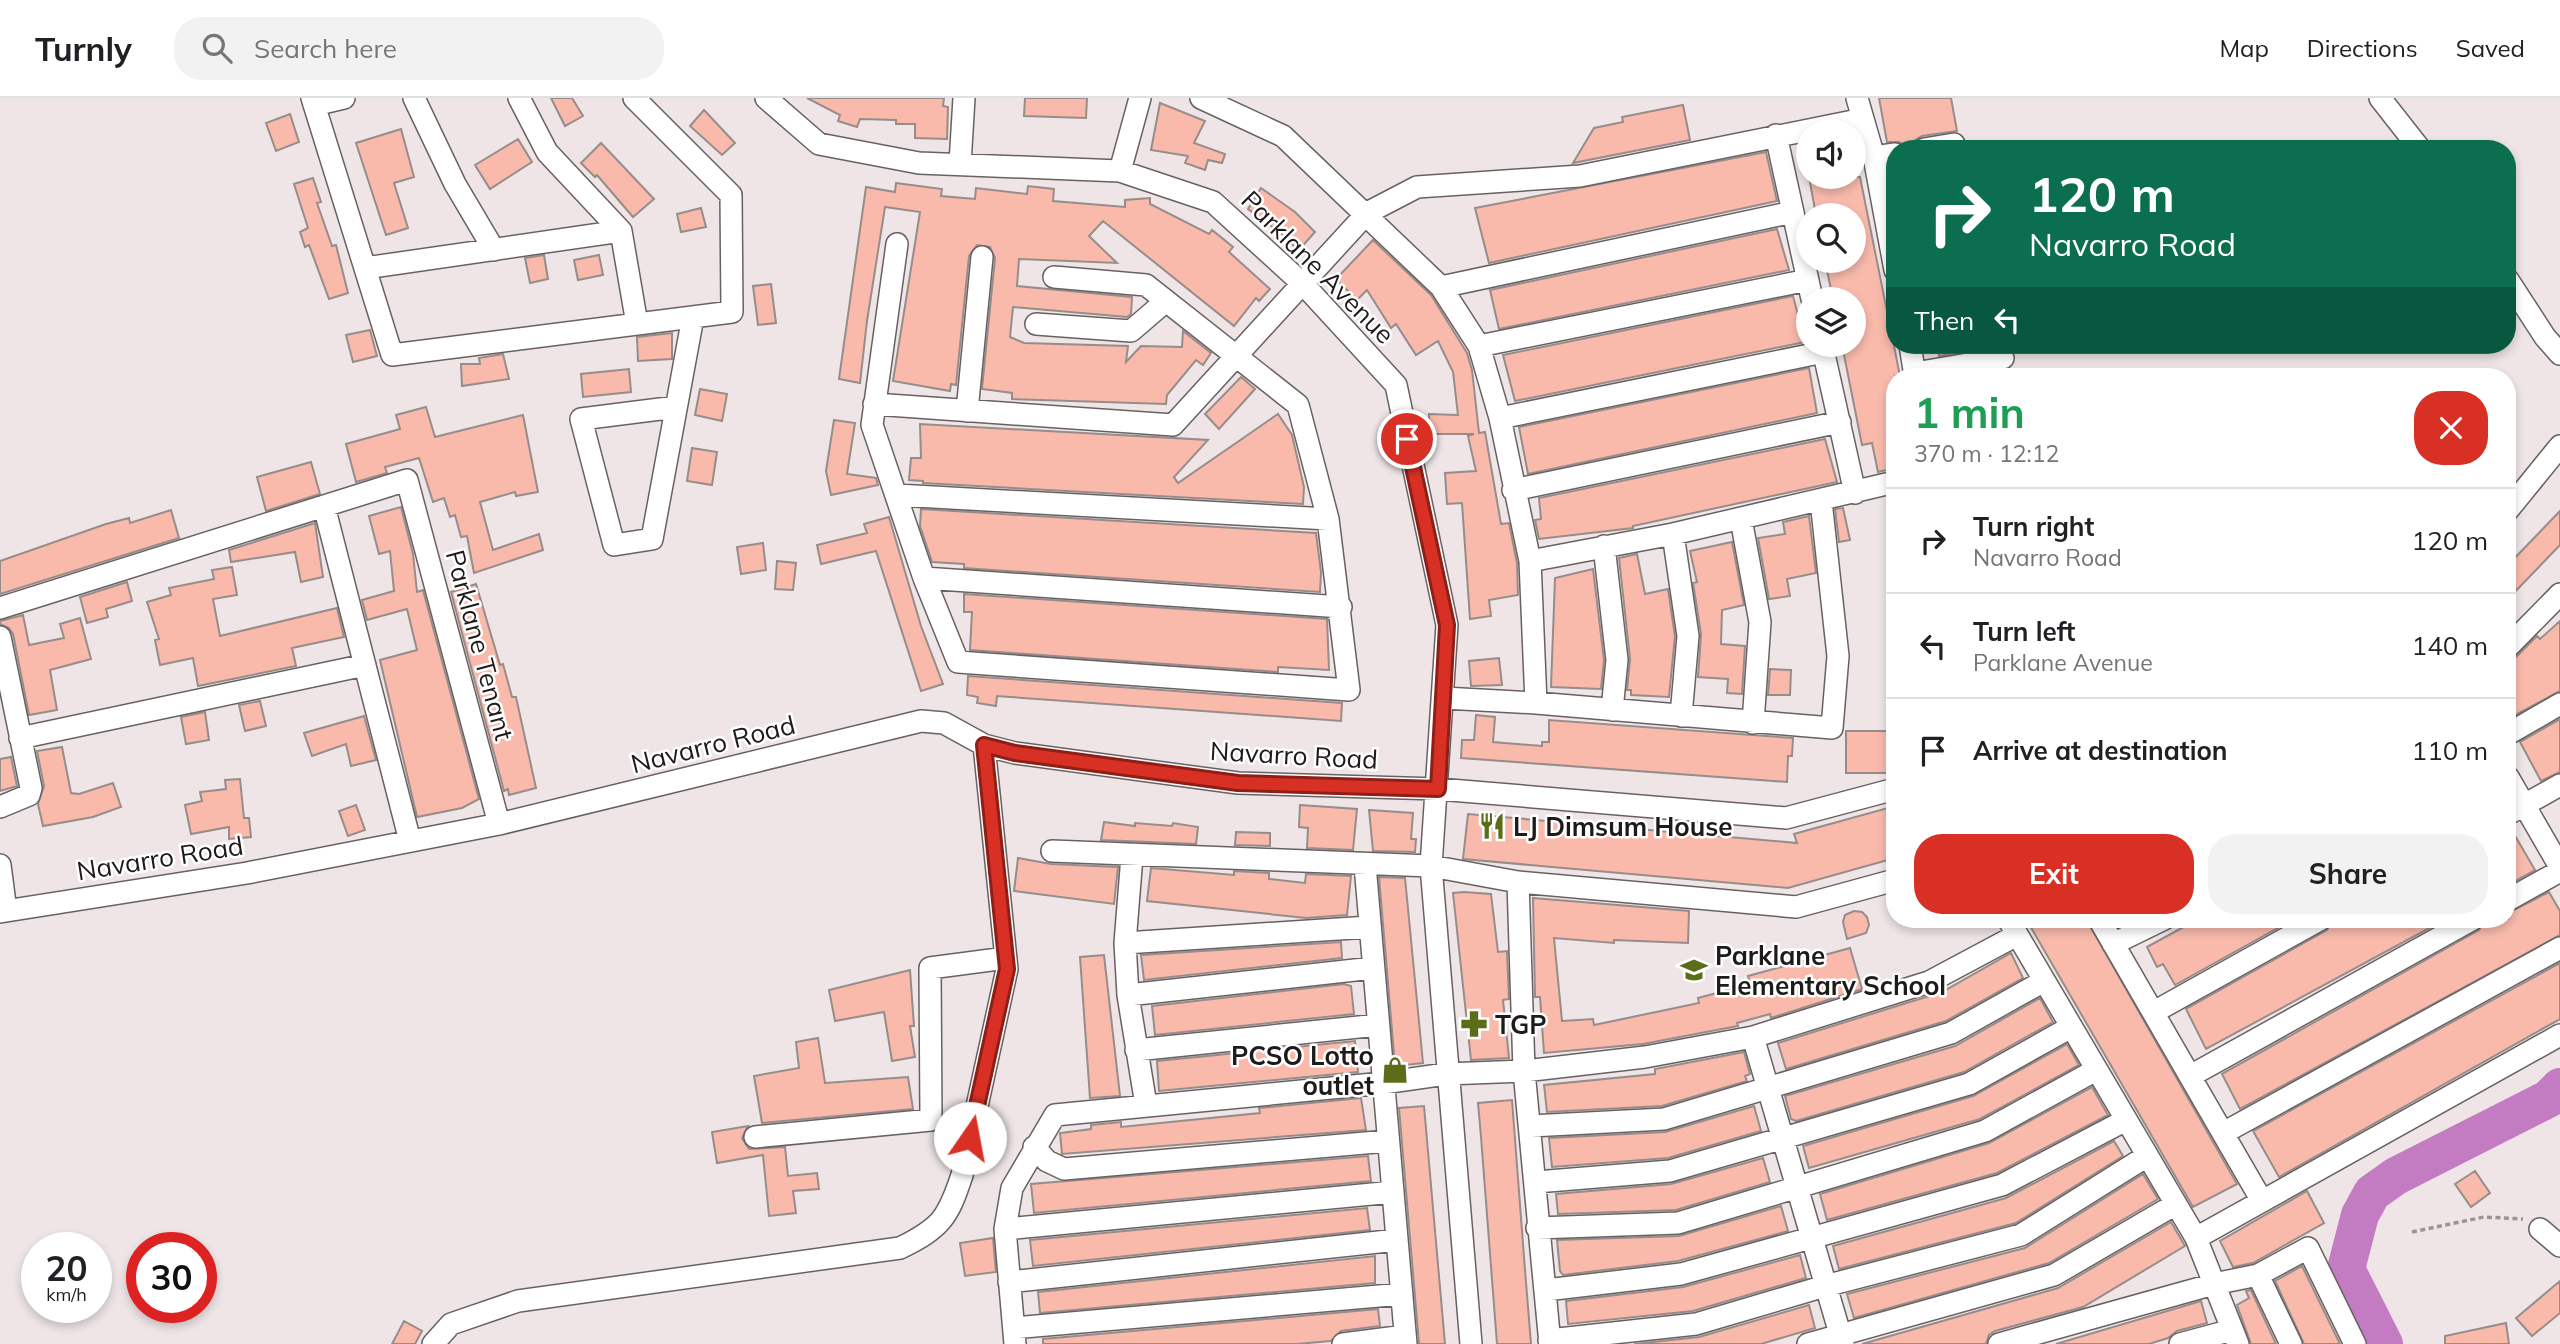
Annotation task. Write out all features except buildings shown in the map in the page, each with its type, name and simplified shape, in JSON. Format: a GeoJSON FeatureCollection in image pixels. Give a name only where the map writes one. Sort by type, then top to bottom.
{"type":"FeatureCollection","features":[{"type":"Feature","properties":{"kind":"street"},"geometry":{"type":"LineString","coordinates":[[344,98],[313,102],[392,355],[732,312],[730,195],[634,98]]}},
{"type":"Feature","properties":{"kind":"street"},"geometry":{"type":"LineString","coordinates":[[414,98],[455,184],[494,250]]}},
{"type":"Feature","properties":{"kind":"street"},"geometry":{"type":"LineString","coordinates":[[519,98],[547,152],[621,231],[637,324]]}},
{"type":"Feature","properties":{"kind":"street","name":"Parklane Avenue"},"geometry":{"type":"LineString","coordinates":[[766,98],[819,145],[919,163],[1120,172],[1213,202],[1304,285],[1396,385],[1447,625],[1431,866],[1446,1074],[1471,1344]]}},
{"type":"Feature","properties":{"kind":"street"},"geometry":{"type":"LineString","coordinates":[[960,164],[964,98]]}},
{"type":"Feature","properties":{"kind":"street"},"geometry":{"type":"LineString","coordinates":[[1120,172],[1140,98]]}},
{"type":"Feature","properties":{"kind":"street"},"geometry":{"type":"LineString","coordinates":[[1201,98],[1283,136],[1367,213],[1441,287],[1479,346],[1500,418],[1530,561],[1536,703]]}},
{"type":"Feature","properties":{"kind":"street"},"geometry":{"type":"LineString","coordinates":[[2380,98],[2413,140]]}},
{"type":"Feature","properties":{"kind":"street"},"geometry":{"type":"LineString","coordinates":[[874,404],[1173,425],[1304,285],[1367,213],[1417,187],[1580,176],[1776,135],[1860,108],[1885,155]]}},
{"type":"Feature","properties":{"kind":"street"},"geometry":{"type":"LineString","coordinates":[[1776,135],[1809,287]]}},
{"type":"Feature","properties":{"kind":"street"},"geometry":{"type":"LineString","coordinates":[[1441,287],[1793,212]]}},
{"type":"Feature","properties":{"kind":"street"},"geometry":{"type":"LineString","coordinates":[[365,268],[621,231]]}},
{"type":"Feature","properties":{"kind":"street"},"geometry":{"type":"LineString","coordinates":[[897,244],[872,425],[924,578],[958,662],[1349,690],[1341,607],[1328,519],[1298,405],[1146,285],[1054,277]]}},
{"type":"Feature","properties":{"kind":"street"},"geometry":{"type":"LineString","coordinates":[[967,411],[982,257]]}},
{"type":"Feature","properties":{"kind":"street"},"geometry":{"type":"LineString","coordinates":[[1479,346],[1796,292]]}},
{"type":"Feature","properties":{"kind":"street"},"geometry":{"type":"LineString","coordinates":[[2516,293],[2544,337],[2560,354]]}},
{"type":"Feature","properties":{"kind":"street"},"geometry":{"type":"LineString","coordinates":[[1036,324],[1131,331],[1166,301]]}},
{"type":"Feature","properties":{"kind":"street"},"geometry":{"type":"LineString","coordinates":[[676,407],[581,419],[614,545],[652,539],[693,317]]}},
{"type":"Feature","properties":{"kind":"street"},"geometry":{"type":"LineString","coordinates":[[1500,418],[1796,354]]}},
{"type":"Feature","properties":{"kind":"street"},"geometry":{"type":"LineString","coordinates":[[1825,357],[1855,494]]}},
{"type":"Feature","properties":{"kind":"street"},"geometry":{"type":"LineString","coordinates":[[1951,368],[2003,358]]}},
{"type":"Feature","properties":{"kind":"street"},"geometry":{"type":"LineString","coordinates":[[1513,490],[1840,422]]}},
{"type":"Feature","properties":{"kind":"street"},"geometry":{"type":"LineString","coordinates":[[2516,500],[2560,446]]}},
{"type":"Feature","properties":{"kind":"street","name":"Parklane Tenant"},"geometry":{"type":"LineString","coordinates":[[324,506],[407,480],[499,824]]}},
{"type":"Feature","properties":{"kind":"street"},"geometry":{"type":"LineString","coordinates":[[1530,561],[1673,534],[1886,485]]}},
{"type":"Feature","properties":{"kind":"street"},"geometry":{"type":"LineString","coordinates":[[897,495],[1328,519]]}},
{"type":"Feature","properties":{"kind":"street"},"geometry":{"type":"LineString","coordinates":[[1444,698],[1536,703],[1832,728],[1838,656],[1821,501]]}},
{"type":"Feature","properties":{"kind":"street"},"geometry":{"type":"LineString","coordinates":[[0,608],[324,506],[410,841]]}},
{"type":"Feature","properties":{"kind":"street"},"geometry":{"type":"LineString","coordinates":[[1741,519],[1760,622],[1753,723]]}},
{"type":"Feature","properties":{"kind":"street"},"geometry":{"type":"LineString","coordinates":[[1673,534],[1688,636],[1681,716]]}},
{"type":"Feature","properties":{"kind":"street"},"geometry":{"type":"LineString","coordinates":[[1604,547],[1617,660],[1612,710]]}},
{"type":"Feature","properties":{"kind":"street"},"geometry":{"type":"LineString","coordinates":[[924,578],[1341,607]]}},
{"type":"Feature","properties":{"kind":"street"},"geometry":{"type":"LineString","coordinates":[[2516,639],[2560,594]]}},
{"type":"Feature","properties":{"kind":"street"},"geometry":{"type":"LineString","coordinates":[[0,637],[31,793],[0,807]]}},
{"type":"Feature","properties":{"kind":"street"},"geometry":{"type":"LineString","coordinates":[[20,738],[365,665]]}},
{"type":"Feature","properties":{"kind":"street"},"geometry":{"type":"LineString","coordinates":[[2516,729],[2560,704]]}},
{"type":"Feature","properties":{"kind":"street","name":"Navarro Road"},"geometry":{"type":"LineString","coordinates":[[3,911],[247,873],[499,824],[921,721],[944,723],[984,745],[1015,753],[1238,783],[1438,789],[1786,818],[1886,791]]}},
{"type":"Feature","properties":{"kind":"street"},"geometry":{"type":"LineString","coordinates":[[433,1344],[451,1324],[518,1301],[900,1248],[930,1234],[951,1207],[962,1175],[1007,969],[984,745]]}},
{"type":"Feature","properties":{"kind":"street"},"geometry":{"type":"LineString","coordinates":[[2516,895],[2560,869],[2516,809],[2560,785]]}},
{"type":"Feature","properties":{"kind":"street"},"geometry":{"type":"LineString","coordinates":[[1052,851],[1431,866],[1518,882],[1796,907],[1886,882]]}},
{"type":"Feature","properties":{"kind":"street"},"geometry":{"type":"LineString","coordinates":[[1132,856],[1125,943],[1128,995],[1146,1105]]}},
{"type":"Feature","properties":{"kind":"street"},"geometry":{"type":"LineString","coordinates":[[0,865],[3,911]]}},
{"type":"Feature","properties":{"kind":"street"},"geometry":{"type":"LineString","coordinates":[[1343,1344],[1406,1340],[1364,865]]}},
{"type":"Feature","properties":{"kind":"street"},"geometry":{"type":"LineString","coordinates":[[1518,882],[1524,1071],[1550,1342],[1696,1324],[1825,1286],[2021,1235],[2147,1156]]}},
{"type":"Feature","properties":{"kind":"street"},"geometry":{"type":"LineString","coordinates":[[1125,943],[1369,926]]}},
{"type":"Feature","properties":{"kind":"street"},"geometry":{"type":"LineString","coordinates":[[1402,1294],[1014,1336],[1005,1229],[1012,1188],[1055,1115],[1383,1083],[1446,1074],[1524,1071],[1645,1057],[1753,1037],[1929,982],[2010,928]]}},
{"type":"Feature","properties":{"kind":"street"},"geometry":{"type":"LineString","coordinates":[[2013,928],[2196,1237],[2235,1337],[2180,1344]]}},
{"type":"Feature","properties":{"kind":"street"},"geometry":{"type":"LineString","coordinates":[[2104,928],[2263,1201]]}},
{"type":"Feature","properties":{"kind":"street"},"geometry":{"type":"LineString","coordinates":[[2113,944],[2146,928]]}},
{"type":"Feature","properties":{"kind":"street"},"geometry":{"type":"LineString","coordinates":[[2154,1012],[2305,928]]}},
{"type":"Feature","properties":{"kind":"street"},"geometry":{"type":"LineString","coordinates":[[2192,1075],[2457,928]]}},
{"type":"Feature","properties":{"kind":"street"},"geometry":{"type":"LineString","coordinates":[[2225,1132],[2560,948]]}},
{"type":"Feature","properties":{"kind":"street"},"geometry":{"type":"LineString","coordinates":[[755,1137],[930,1120],[930,968],[1006,958]]}},
{"type":"Feature","properties":{"kind":"street"},"geometry":{"type":"LineString","coordinates":[[1128,995],[1373,968]]}},
{"type":"Feature","properties":{"kind":"street"},"geometry":{"type":"LineString","coordinates":[[1531,1126],[1664,1119],[1951,1033],[2044,981]]}},
{"type":"Feature","properties":{"kind":"street"},"geometry":{"type":"LineString","coordinates":[[1136,1051],[1378,1025]]}},
{"type":"Feature","properties":{"kind":"street"},"geometry":{"type":"LineString","coordinates":[[1536,1182],[1670,1171],[1969,1084],[2071,1027]]}},
{"type":"Feature","properties":{"kind":"street"},"geometry":{"type":"LineString","coordinates":[[2196,1237],[2560,1035]]}},
{"type":"Feature","properties":{"kind":"street"},"geometry":{"type":"LineString","coordinates":[[1753,1037],[1841,1339]]}},
{"type":"Feature","properties":{"kind":"street"},"geometry":{"type":"LineString","coordinates":[[1537,1228],[1678,1223],[1984,1131],[2096,1070]]}},
{"type":"Feature","properties":{"kind":"street"},"geometry":{"type":"LineString","coordinates":[[1546,1290],[1681,1273],[2002,1185],[2126,1120]]}},
{"type":"Feature","properties":{"kind":"street"},"geometry":{"type":"LineString","coordinates":[[1034,1147],[1047,1161],[1064,1169],[1388,1141]]}},
{"type":"Feature","properties":{"kind":"street"},"geometry":{"type":"LineString","coordinates":[[1005,1229],[1392,1192]]}},
{"type":"Feature","properties":{"kind":"street"},"geometry":{"type":"LineString","coordinates":[[1808,1344],[1841,1339],[2054,1275],[2176,1204]]}},
{"type":"Feature","properties":{"kind":"street"},"geometry":{"type":"LineString","coordinates":[[2540,1229],[2560,1246]]}},
{"type":"Feature","properties":{"kind":"street"},"geometry":{"type":"LineString","coordinates":[[1009,1282],[1397,1240]]}},
{"type":"Feature","properties":{"kind":"street"},"geometry":{"type":"LineString","coordinates":[[1999,1344],[2214,1284],[2258,1275],[2308,1248],[2355,1344]]}},
{"type":"Feature","properties":{"kind":"street"},"geometry":{"type":"LineString","coordinates":[[2258,1275],[2291,1344]]}},
{"type":"Feature","properties":{"kind":"path"},"geometry":{"type":"LineString","coordinates":[[2412,1232],[2484,1217],[2525,1219],[2540,1229]]}},
{"type":"Feature","properties":{"kind":"waterway"},"geometry":{"type":"LineString","coordinates":[[2384,1344],[2346,1269],[2360,1215],[2372,1193],[2396,1176],[2548,1099],[2560,1087]]}},
{"type":"Feature","properties":{"kind":"place","name":"LJ Dimsum House"},"geometry":{"type":"Point","coordinates":[1492,826]}},
{"type":"Feature","properties":{"kind":"place","name":"Parklane Elementary School"},"geometry":{"type":"Point","coordinates":[1694,970]}},
{"type":"Feature","properties":{"kind":"place","name":"TGP"},"geometry":{"type":"Point","coordinates":[1474,1024]}},
{"type":"Feature","properties":{"kind":"place","name":"PCSO Lotto outlet"},"geometry":{"type":"Point","coordinates":[1395,1070]}},
{"type":"Feature","properties":{"kind":"route"},"geometry":{"type":"LineString","coordinates":[[970,1138],[1007,969],[984,745],[1015,753],[1238,783],[1438,789],[1447,625],[1407,439]]}}]}
